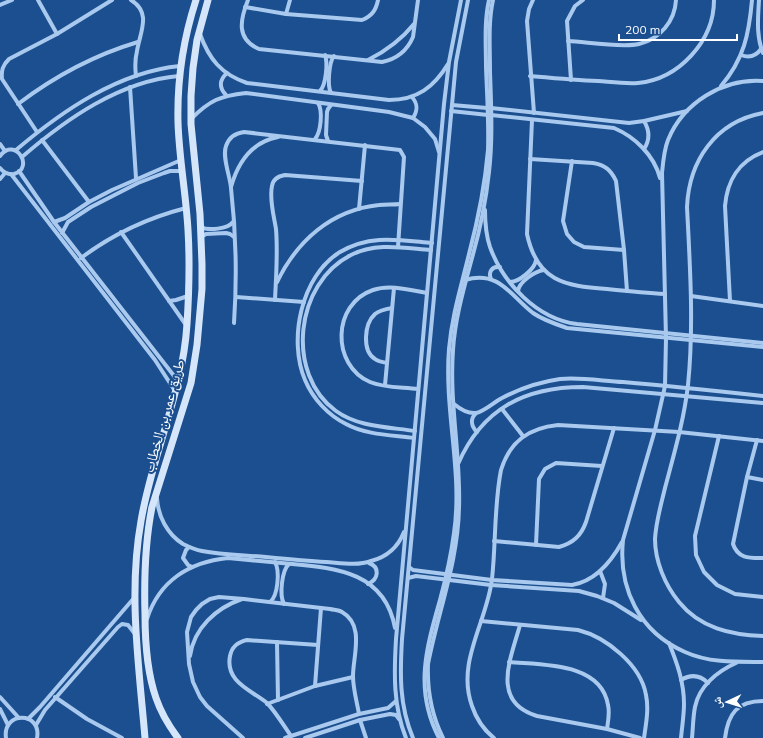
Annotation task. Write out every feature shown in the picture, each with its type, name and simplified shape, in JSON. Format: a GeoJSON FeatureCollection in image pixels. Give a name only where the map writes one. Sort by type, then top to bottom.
{"type":"FeatureCollection","features":[{"type":"Feature","properties":{"kind":"street"},"geometry":{"type":"LineString","coordinates":[[0,5],[12,0]]}},
{"type":"Feature","properties":{"kind":"street"},"geometry":{"type":"LineString","coordinates":[[38,0],[57,34]]}},
{"type":"Feature","properties":{"kind":"street"},"geometry":{"type":"LineString","coordinates":[[37,132],[2,79],[5,63],[9,59],[57,34],[112,0]]}},
{"type":"Feature","properties":{"kind":"street"},"geometry":{"type":"LineString","coordinates":[[131,0],[136,3],[141,10],[143,18],[143,26],[136,53],[136,76]]}},
{"type":"Feature","properties":{"kind":"street","name":"طريق عمر بن الخطاب"},"geometry":{"type":"LineString","coordinates":[[145,738],[135,598],[136,559],[144,505],[176,391],[187,327],[189,252],[178,122],[179,76],[185,40],[196,0]]}},
{"type":"Feature","properties":{"kind":"street","name":"طريق عمر بن الخطاب"},"geometry":{"type":"LineString","coordinates":[[178,738],[164,716],[154,693],[148,662],[145,625],[144,577],[149,520],[191,382],[197,345],[202,289],[201,237],[190,96],[199,32],[208,0]]}},
{"type":"Feature","properties":{"kind":"street"},"geometry":{"type":"LineString","coordinates":[[248,0],[245,7],[242,30],[248,42],[259,49],[382,62],[399,56],[411,43],[418,0]]}},
{"type":"Feature","properties":{"kind":"street"},"geometry":{"type":"LineString","coordinates":[[286,14],[290,0]]}},
{"type":"Feature","properties":{"kind":"street"},"geometry":{"type":"LineString","coordinates":[[245,7],[286,14],[362,20],[367,18],[375,11],[378,0]]}},
{"type":"Feature","properties":{"kind":"street"},"geometry":{"type":"LineString","coordinates":[[406,738],[400,720],[396,700],[394,676],[396,639],[440,153],[450,62],[461,0]]}},
{"type":"Feature","properties":{"kind":"street"},"geometry":{"type":"LineString","coordinates":[[413,738],[405,718],[400,687],[401,652],[456,62],[468,0]]}},
{"type":"Feature","properties":{"kind":"street"},"geometry":{"type":"LineString","coordinates":[[489,0],[486,22],[489,96]]}},
{"type":"Feature","properties":{"kind":"street"},"geometry":{"type":"LineString","coordinates":[[448,574],[458,532],[460,507],[452,378],[453,350],[456,324],[465,280],[473,256],[485,202],[489,172],[490,23],[493,0]]}},
{"type":"Feature","properties":{"kind":"street"},"geometry":{"type":"LineString","coordinates":[[533,0],[527,21],[534,113]]}},
{"type":"Feature","properties":{"kind":"street"},"geometry":{"type":"LineString","coordinates":[[571,80],[567,21],[575,6],[582,0]]}},
{"type":"Feature","properties":{"kind":"street"},"geometry":{"type":"LineString","coordinates":[[568,41],[628,45],[651,40],[664,30],[674,12],[676,0]]}},
{"type":"Feature","properties":{"kind":"street"},"geometry":{"type":"LineString","coordinates":[[530,76],[629,84],[651,81],[662,76],[688,59],[700,46],[707,34],[712,20],[714,0]]}},
{"type":"Feature","properties":{"kind":"street"},"geometry":{"type":"LineString","coordinates":[[720,87],[734,70],[741,54],[749,29],[752,0]]}},
{"type":"Feature","properties":{"kind":"street"},"geometry":{"type":"LineString","coordinates":[[741,54],[745,56],[752,56],[762,51],[758,28],[759,0]]}},
{"type":"Feature","properties":{"kind":"street"},"geometry":{"type":"LineString","coordinates":[[368,60],[397,42],[414,24]]}},
{"type":"Feature","properties":{"kind":"street"},"geometry":{"type":"LineString","coordinates":[[199,32],[205,48],[226,73],[247,82],[331,93],[390,100],[400,100],[412,97],[424,91],[433,84],[450,62]]}},
{"type":"Feature","properties":{"kind":"street"},"geometry":{"type":"LineString","coordinates":[[18,104],[48,82],[77,66],[108,52],[138,42]]}},
{"type":"Feature","properties":{"kind":"street"},"geometry":{"type":"LineString","coordinates":[[320,91],[324,85],[327,60],[325,55]]}},
{"type":"Feature","properties":{"kind":"street"},"geometry":{"type":"LineString","coordinates":[[331,93],[328,85],[331,60],[334,56]]}},
{"type":"Feature","properties":{"kind":"street"},"geometry":{"type":"LineString","coordinates":[[16,150],[37,132],[80,103],[104,90],[154,70],[180,66]]}},
{"type":"Feature","properties":{"kind":"street"},"geometry":{"type":"LineString","coordinates":[[226,73],[220,84],[226,96]]}},
{"type":"Feature","properties":{"kind":"street"},"geometry":{"type":"LineString","coordinates":[[22,157],[42,140],[84,111],[130,87],[154,79],[179,76]]}},
{"type":"Feature","properties":{"kind":"street"},"geometry":{"type":"LineString","coordinates":[[645,622],[633,604],[625,583],[622,566],[623,540],[655,430],[665,386],[666,332],[662,190],[663,162],[668,140],[687,110],[720,87],[735,82],[751,80],[763,81]]}},
{"type":"Feature","properties":{"kind":"street"},"geometry":{"type":"LineString","coordinates":[[130,87],[136,178]]}},
{"type":"Feature","properties":{"kind":"street"},"geometry":{"type":"LineString","coordinates":[[191,119],[201,109],[213,101],[226,96],[246,93],[332,104],[389,112],[413,118],[425,127],[435,139],[440,153]]}},
{"type":"Feature","properties":{"kind":"street"},"geometry":{"type":"LineString","coordinates":[[412,97],[417,105],[417,110],[413,118]]}},
{"type":"Feature","properties":{"kind":"street"},"geometry":{"type":"LineString","coordinates":[[315,139],[318,134],[319,124],[320,109],[318,103]]}},
{"type":"Feature","properties":{"kind":"street"},"geometry":{"type":"LineString","coordinates":[[328,141],[326,135],[328,109],[332,104]]}},
{"type":"Feature","properties":{"kind":"street"},"geometry":{"type":"LineString","coordinates":[[452,105],[622,122],[644,122],[687,110]]}},
{"type":"Feature","properties":{"kind":"street"},"geometry":{"type":"LineString","coordinates":[[452,111],[614,128],[635,139],[644,149],[656,168],[662,190]]}},
{"type":"Feature","properties":{"kind":"street"},"geometry":{"type":"LineString","coordinates":[[763,113],[743,119],[720,133],[702,154],[695,166],[691,179],[687,207],[691,335],[687,387],[679,432],[656,528],[656,550],[661,570],[676,598],[683,607],[699,621],[719,630],[740,635],[763,636]]}},
{"type":"Feature","properties":{"kind":"street"},"geometry":{"type":"LineString","coordinates":[[532,120],[526,234],[530,249],[536,260],[544,270],[554,278],[566,284],[581,287],[665,294]]}},
{"type":"Feature","properties":{"kind":"street"},"geometry":{"type":"LineString","coordinates":[[644,122],[647,126],[649,136],[647,145],[644,149]]}},
{"type":"Feature","properties":{"kind":"street"},"geometry":{"type":"LineString","coordinates":[[234,323],[236,298],[234,238],[231,188],[225,152],[226,146],[233,136],[238,133],[244,132],[397,148],[402,152],[404,157],[398,247]]}},
{"type":"Feature","properties":{"kind":"street"},"geometry":{"type":"LineString","coordinates":[[231,188],[238,166],[244,157],[261,142],[282,136]]}},
{"type":"Feature","properties":{"kind":"street"},"geometry":{"type":"LineString","coordinates":[[443,738],[432,712],[427,680],[431,648],[448,574],[456,506],[456,480],[448,378],[449,350],[457,296],[469,255],[483,193],[490,137]]}},
{"type":"Feature","properties":{"kind":"street"},"geometry":{"type":"LineString","coordinates":[[42,140],[89,202]]}},
{"type":"Feature","properties":{"kind":"street"},"geometry":{"type":"LineString","coordinates":[[0,144],[5,151]]}},
{"type":"Feature","properties":{"kind":"street"},"geometry":{"type":"LineString","coordinates":[[359,209],[365,145]]}},
{"type":"Feature","properties":{"kind":"street"},"geometry":{"type":"LineString","coordinates":[[0,156],[5,151],[12,149],[16,150],[22,157],[23,164],[19,171],[11,174],[5,173],[0,168]]}},
{"type":"Feature","properties":{"kind":"street"},"geometry":{"type":"LineString","coordinates":[[730,301],[725,206],[726,196],[730,181],[739,168],[750,158],[763,152]]}},
{"type":"Feature","properties":{"kind":"street"},"geometry":{"type":"LineString","coordinates":[[530,158],[601,164],[608,168],[613,174],[616,181],[627,291]]}},
{"type":"Feature","properties":{"kind":"street"},"geometry":{"type":"LineString","coordinates":[[54,222],[65,218],[89,202],[136,178],[181,160]]}},
{"type":"Feature","properties":{"kind":"street"},"geometry":{"type":"LineString","coordinates":[[572,161],[564,221],[567,234],[574,242],[584,247],[624,250]]}},
{"type":"Feature","properties":{"kind":"street"},"geometry":{"type":"LineString","coordinates":[[19,171],[62,233],[178,381]]}},
{"type":"Feature","properties":{"kind":"street"},"geometry":{"type":"LineString","coordinates":[[62,233],[64,227],[73,218],[108,198],[138,183],[164,173],[170,171],[182,171]]}},
{"type":"Feature","properties":{"kind":"street"},"geometry":{"type":"LineString","coordinates":[[0,179],[5,173]]}},
{"type":"Feature","properties":{"kind":"street"},"geometry":{"type":"LineString","coordinates":[[11,174],[156,360],[176,391]]}},
{"type":"Feature","properties":{"kind":"street"},"geometry":{"type":"LineString","coordinates":[[275,300],[277,256],[272,186],[276,178],[285,175],[362,181]]}},
{"type":"Feature","properties":{"kind":"street"},"geometry":{"type":"LineString","coordinates":[[485,202],[485,225],[490,247],[500,268],[518,291],[538,308],[553,317],[568,323],[763,343]]}},
{"type":"Feature","properties":{"kind":"street"},"geometry":{"type":"LineString","coordinates":[[276,284],[286,264],[300,246],[316,230],[335,218],[359,209],[378,205],[400,204]]}},
{"type":"Feature","properties":{"kind":"street"},"geometry":{"type":"LineString","coordinates":[[81,258],[121,232],[156,217],[186,208]]}},
{"type":"Feature","properties":{"kind":"street"},"geometry":{"type":"LineString","coordinates":[[200,227],[204,229],[226,227],[233,221]]}},
{"type":"Feature","properties":{"kind":"street"},"geometry":{"type":"LineString","coordinates":[[121,232],[187,327]]}},
{"type":"Feature","properties":{"kind":"street"},"geometry":{"type":"LineString","coordinates":[[201,237],[206,234],[226,233],[230,234],[234,238]]}},
{"type":"Feature","properties":{"kind":"street"},"geometry":{"type":"LineString","coordinates":[[414,438],[360,430],[333,416],[312,394],[305,380],[300,366],[298,334],[304,302],[310,288],[318,274],[328,262],[339,253],[366,241],[383,239],[432,243]]}},
{"type":"Feature","properties":{"kind":"street"},"geometry":{"type":"LineString","coordinates":[[415,431],[362,424],[336,412],[313,385],[305,365],[303,335],[305,318],[316,288],[325,275],[341,261],[366,249],[382,246],[431,250]]}},
{"type":"Feature","properties":{"kind":"street"},"geometry":{"type":"LineString","coordinates":[[510,282],[516,281],[532,269],[536,260]]}},
{"type":"Feature","properties":{"kind":"street"},"geometry":{"type":"LineString","coordinates":[[491,279],[491,270],[495,267],[500,268]]}},
{"type":"Feature","properties":{"kind":"street"},"geometry":{"type":"LineString","coordinates":[[518,291],[520,286],[536,272],[544,270]]}},
{"type":"Feature","properties":{"kind":"street"},"geometry":{"type":"LineString","coordinates":[[465,280],[482,277],[491,279],[499,283],[535,314],[550,322],[567,328],[763,347]]}},
{"type":"Feature","properties":{"kind":"street"},"geometry":{"type":"LineString","coordinates":[[418,389],[371,382],[358,375],[349,365],[343,351],[341,337],[343,323],[354,303],[362,295],[372,290],[383,288],[394,288],[427,293]]}},
{"type":"Feature","properties":{"kind":"street"},"geometry":{"type":"LineString","coordinates":[[385,385],[394,288]]}},
{"type":"Feature","properties":{"kind":"street"},"geometry":{"type":"LineString","coordinates":[[169,301],[189,296]]}},
{"type":"Feature","properties":{"kind":"street"},"geometry":{"type":"LineString","coordinates":[[690,296],[763,306]]}},
{"type":"Feature","properties":{"kind":"street"},"geometry":{"type":"LineString","coordinates":[[236,298],[304,302]]}},
{"type":"Feature","properties":{"kind":"street"},"geometry":{"type":"LineString","coordinates":[[387,363],[375,359],[371,355],[368,348],[367,335],[373,315],[379,311],[392,308]]}},
{"type":"Feature","properties":{"kind":"street"},"geometry":{"type":"LineString","coordinates":[[477,432],[472,426],[472,419],[476,413],[520,389],[540,382],[555,380],[583,379],[687,387],[763,396]]}},
{"type":"Feature","properties":{"kind":"street"},"geometry":{"type":"LineString","coordinates":[[458,464],[463,452],[490,417],[524,396],[543,390],[563,387],[763,403]]}},
{"type":"Feature","properties":{"kind":"street"},"geometry":{"type":"LineString","coordinates":[[454,404],[459,409],[476,413]]}},
{"type":"Feature","properties":{"kind":"street"},"geometry":{"type":"LineString","coordinates":[[502,409],[523,436]]}},
{"type":"Feature","properties":{"kind":"street"},"geometry":{"type":"LineString","coordinates":[[494,738],[478,719],[470,700],[468,689],[468,667],[492,580],[500,470],[510,449],[523,436],[541,427],[558,425],[655,430],[763,441]]}},
{"type":"Feature","properties":{"kind":"street"},"geometry":{"type":"LineString","coordinates":[[494,541],[558,547],[566,545],[579,536],[586,522],[614,428]]}},
{"type":"Feature","properties":{"kind":"street"},"geometry":{"type":"LineString","coordinates":[[718,436],[695,536],[696,555],[704,572],[717,586],[735,594],[763,597]]}},
{"type":"Feature","properties":{"kind":"street"},"geometry":{"type":"LineString","coordinates":[[757,440],[747,477],[733,544],[736,551],[742,556],[750,558],[763,558]]}},
{"type":"Feature","properties":{"kind":"street"},"geometry":{"type":"LineString","coordinates":[[536,545],[539,479],[545,469],[556,463],[602,466]]}},
{"type":"Feature","properties":{"kind":"street"},"geometry":{"type":"LineString","coordinates":[[747,477],[763,480]]}},
{"type":"Feature","properties":{"kind":"street"},"geometry":{"type":"LineString","coordinates":[[156,493],[158,510],[165,526],[176,538],[189,547],[215,553],[355,564],[380,558],[395,548],[400,541],[406,526]]}},
{"type":"Feature","properties":{"kind":"street"},"geometry":{"type":"LineString","coordinates":[[408,567],[414,570],[492,580],[572,585],[579,584],[590,579],[600,571],[613,557],[623,540]]}},
{"type":"Feature","properties":{"kind":"street"},"geometry":{"type":"LineString","coordinates":[[189,547],[183,558],[188,566],[192,567]]}},
{"type":"Feature","properties":{"kind":"street"},"geometry":{"type":"LineString","coordinates":[[145,625],[153,605],[165,587],[175,578],[192,567],[214,560],[228,558],[323,567],[348,573],[376,590],[387,605],[394,621],[396,639]]}},
{"type":"Feature","properties":{"kind":"street"},"geometry":{"type":"LineString","coordinates":[[270,602],[276,595],[278,569],[275,562]]}},
{"type":"Feature","properties":{"kind":"street"},"geometry":{"type":"LineString","coordinates":[[368,562],[373,564],[377,573],[373,582],[368,584]]}},
{"type":"Feature","properties":{"kind":"street"},"geometry":{"type":"LineString","coordinates":[[284,604],[281,595],[286,566],[289,564]]}},
{"type":"Feature","properties":{"kind":"street"},"geometry":{"type":"LineString","coordinates":[[600,571],[605,584],[603,598]]}},
{"type":"Feature","properties":{"kind":"street"},"geometry":{"type":"LineString","coordinates":[[408,578],[416,576],[491,585],[572,590],[603,598],[630,611],[669,643],[685,652],[727,662],[763,662]]}},
{"type":"Feature","properties":{"kind":"street"},"geometry":{"type":"LineString","coordinates":[[439,738],[428,713],[425,696],[424,663],[447,580]]}},
{"type":"Feature","properties":{"kind":"street"},"geometry":{"type":"LineString","coordinates":[[243,738],[207,706],[200,697],[193,682],[189,664],[187,632],[191,616],[206,602],[219,597],[330,609],[342,612],[347,616],[355,628],[356,636],[353,677],[359,714]]}},
{"type":"Feature","properties":{"kind":"street"},"geometry":{"type":"LineString","coordinates":[[28,719],[38,710],[135,598]]}},
{"type":"Feature","properties":{"kind":"street"},"geometry":{"type":"LineString","coordinates":[[189,664],[195,639],[206,622],[220,609],[232,602],[244,599]]}},
{"type":"Feature","properties":{"kind":"street"},"geometry":{"type":"LineString","coordinates":[[315,686],[321,608]]}},
{"type":"Feature","properties":{"kind":"street"},"geometry":{"type":"LineString","coordinates":[[481,621],[583,631],[600,638],[618,652],[638,675],[644,687],[647,702],[644,738]]}},
{"type":"Feature","properties":{"kind":"street"},"geometry":{"type":"LineString","coordinates":[[36,726],[42,713],[55,697],[120,625],[128,625],[137,636]]}},
{"type":"Feature","properties":{"kind":"street"},"geometry":{"type":"LineString","coordinates":[[520,625],[506,676],[508,689],[514,702],[524,711],[537,716],[607,729],[640,738]]}},
{"type":"Feature","properties":{"kind":"street"},"geometry":{"type":"LineString","coordinates":[[291,736],[267,704],[253,695],[237,681],[230,667],[231,651],[240,642],[247,640],[318,645]]}},
{"type":"Feature","properties":{"kind":"street"},"geometry":{"type":"LineString","coordinates":[[277,642],[278,700]]}},
{"type":"Feature","properties":{"kind":"street"},"geometry":{"type":"LineString","coordinates":[[669,643],[681,680],[684,705],[681,738]]}},
{"type":"Feature","properties":{"kind":"street"},"geometry":{"type":"LineString","coordinates":[[509,662],[562,667],[578,671],[585,675],[601,688],[607,700],[609,713],[607,729]]}},
{"type":"Feature","properties":{"kind":"street"},"geometry":{"type":"LineString","coordinates":[[692,738],[695,706],[700,694],[717,674],[727,667],[739,662]]}},
{"type":"Feature","properties":{"kind":"street"},"geometry":{"type":"LineString","coordinates":[[681,680],[692,675],[698,676],[708,683]]}},
{"type":"Feature","properties":{"kind":"street"},"geometry":{"type":"LineString","coordinates":[[267,704],[315,686],[353,677]]}},
{"type":"Feature","properties":{"kind":"street"},"geometry":{"type":"LineString","coordinates":[[0,697],[20,718]]}},
{"type":"Feature","properties":{"kind":"street"},"geometry":{"type":"LineString","coordinates":[[55,697],[87,719],[122,738]]}},
{"type":"Feature","properties":{"kind":"street"},"geometry":{"type":"LineString","coordinates":[[285,738],[359,714],[388,708],[394,704],[396,700]]}},
{"type":"Feature","properties":{"kind":"street"},"geometry":{"type":"LineString","coordinates":[[725,738],[728,720],[734,712],[747,703],[763,701]]}},
{"type":"Feature","properties":{"kind":"street"},"geometry":{"type":"LineString","coordinates":[[0,709],[8,725]]}},
{"type":"Feature","properties":{"kind":"street"},"geometry":{"type":"LineString","coordinates":[[305,738],[360,720],[390,714],[396,715],[400,720]]}},
{"type":"Feature","properties":{"kind":"street"},"geometry":{"type":"LineString","coordinates":[[6,738],[8,725],[13,720],[20,718],[28,719],[36,726],[39,737]]}},
{"type":"Feature","properties":{"kind":"street"},"geometry":{"type":"LineString","coordinates":[[360,720],[366,738]]}}]}
